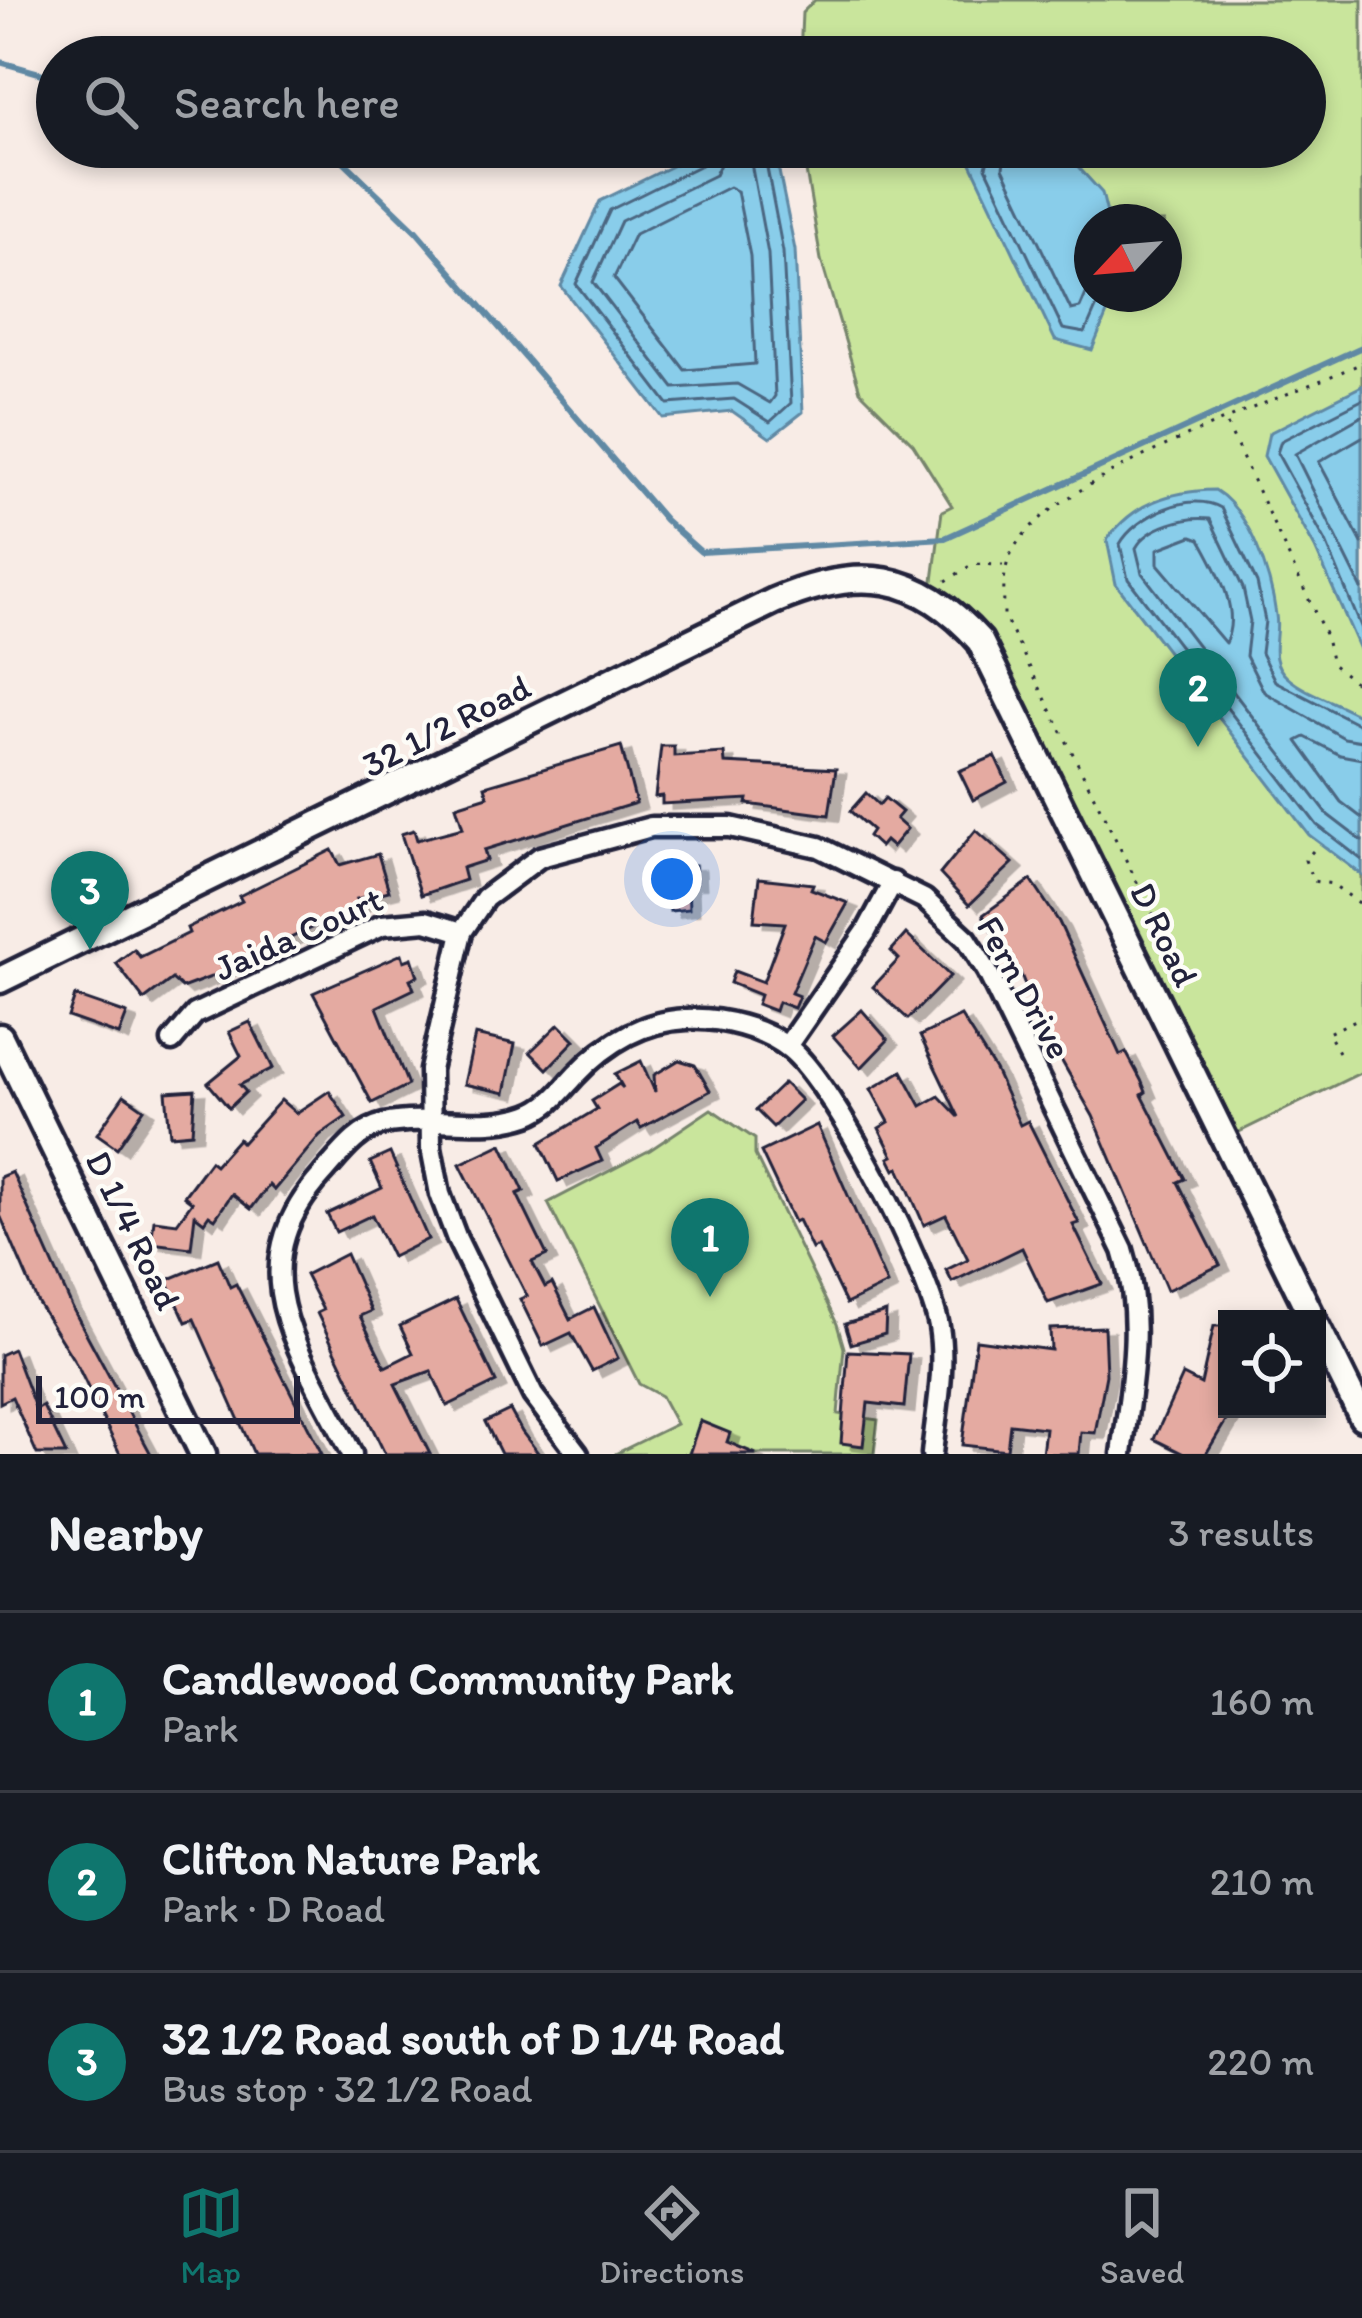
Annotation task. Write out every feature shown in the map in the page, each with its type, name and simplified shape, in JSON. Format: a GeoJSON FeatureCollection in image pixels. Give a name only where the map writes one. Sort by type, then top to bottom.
{"type":"FeatureCollection","features":[{"type":"Feature","properties":{"kind":"street","name":"32 1/2 Road"},"geometry":{"type":"LineString","coordinates":[[0,980],[802,589],[833,580],[873,579],[932,596]]}},
{"type":"Feature","properties":{"kind":"street","name":"D Road"},"geometry":{"type":"LineString","coordinates":[[932,596],[980,641],[996,669],[1309,1310]]}},
{"type":"Feature","properties":{"kind":"street","name":"Fern Drive"},"geometry":{"type":"LineString","coordinates":[[578,1454],[533,1395],[440,1195],[430,1117],[430,1070],[462,932],[485,898],[521,867],[562,849],[651,827],[730,827],[785,836],[893,882],[924,899],[967,939],[1123,1250],[1138,1319],[1122,1454]]}},
{"type":"Feature","properties":{"kind":"street"},"geometry":{"type":"LineString","coordinates":[[787,1046],[866,932],[893,882]]}},
{"type":"Feature","properties":{"kind":"street","name":"Jaida Court"},"geometry":{"type":"LineString","coordinates":[[172,1041],[195,1015],[382,925],[426,921],[462,932]]}},
{"type":"Feature","properties":{"kind":"street"},"geometry":{"type":"LineString","coordinates":[[352,1454],[282,1308],[278,1250],[299,1200],[352,1142],[377,1126],[430,1117],[493,1121],[542,1110],[608,1046],[659,1023],[722,1021],[787,1046],[839,1108],[935,1309],[941,1361],[932,1454]]}},
{"type":"Feature","properties":{"kind":"street","name":"D 1/4 Road"},"geometry":{"type":"LineString","coordinates":[[0,1037],[203,1454]]}},
{"type":"Feature","properties":{"kind":"street","name":"D Road"},"geometry":{"type":"LineString","coordinates":[[1326,1345],[1362,1418]]}},
{"type":"Feature","properties":{"kind":"path"},"geometry":{"type":"LineString","coordinates":[[1159,926],[1004,616],[1004,566],[1036,519],[1113,473],[1362,363]]}},
{"type":"Feature","properties":{"kind":"path"},"geometry":{"type":"LineString","coordinates":[[1227,423],[1325,634],[1332,664],[1362,688]]}},
{"type":"Feature","properties":{"kind":"path"},"geometry":{"type":"LineString","coordinates":[[932,596],[973,564],[1004,566]]}},
{"type":"Feature","properties":{"kind":"path"},"geometry":{"type":"LineString","coordinates":[[1313,851],[1305,860],[1313,881],[1331,884],[1362,905]]}},
{"type":"Feature","properties":{"kind":"path"},"geometry":{"type":"LineString","coordinates":[[1339,1052],[1328,1033],[1362,1017]]}},
{"type":"Feature","properties":{"kind":"green space"},"geometry":{"type":"Polygon","coordinates":[[[815,0],[1362,0],[1362,1072],[1235,1134],[996,669],[931,596],[942,511],[952,506],[913,444],[860,391],[821,260],[806,168],[1326,168],[1326,36],[801,36],[802,13],[815,0]]]}},
{"type":"Feature","properties":{"kind":"green space"},"geometry":{"type":"Polygon","coordinates":[[[711,1109],[755,1139],[755,1155],[837,1324],[844,1348],[838,1414],[878,1420],[874,1454],[615,1454],[676,1424],[661,1396],[639,1384],[548,1203],[650,1150],[711,1109]]]}},
{"type":"Feature","properties":{"kind":"water"},"geometry":{"type":"Polygon","coordinates":[[[668,168],[778,168],[795,250],[803,412],[770,438],[732,411],[663,418],[561,286],[600,201],[668,168]]]}},
{"type":"Feature","properties":{"kind":"water"},"geometry":{"type":"Polygon","coordinates":[[[973,168],[1079,168],[1102,193],[1105,204],[1074,204],[1074,312],[1108,312],[1092,350],[1055,340],[973,168]]]}},
{"type":"Feature","properties":{"kind":"water"},"geometry":{"type":"Polygon","coordinates":[[[1362,386],[1362,654],[1315,548],[1264,456],[1269,433],[1362,386]]]}},
{"type":"Feature","properties":{"kind":"water"},"geometry":{"type":"Polygon","coordinates":[[[1215,490],[1239,513],[1264,564],[1276,615],[1275,655],[1281,670],[1304,688],[1362,717],[1362,875],[1309,835],[1116,584],[1107,540],[1117,527],[1154,502],[1215,490]]]}},
{"type":"Feature","properties":{"kind":"building"},"geometry":{"type":"Polygon","coordinates":[[[621,746],[636,803],[484,850],[487,860],[462,868],[465,880],[421,895],[401,834],[414,830],[417,840],[463,828],[456,806],[488,796],[485,786],[621,746]]]}},
{"type":"Feature","properties":{"kind":"building"},"geometry":{"type":"Polygon","coordinates":[[[661,746],[674,746],[674,756],[724,753],[725,763],[836,769],[829,815],[747,804],[748,799],[662,804],[662,796],[655,797],[661,746]]]}},
{"type":"Feature","properties":{"kind":"building"},"geometry":{"type":"Polygon","coordinates":[[[995,756],[1007,782],[973,800],[959,771],[995,756]]]}},
{"type":"Feature","properties":{"kind":"building"},"geometry":{"type":"Polygon","coordinates":[[[866,793],[879,805],[885,798],[902,812],[896,819],[907,829],[892,847],[885,841],[880,847],[868,836],[872,830],[850,811],[866,793]]]}},
{"type":"Feature","properties":{"kind":"building"},"geometry":{"type":"Polygon","coordinates":[[[976,830],[1013,863],[969,905],[940,874],[976,830]]]}},
{"type":"Feature","properties":{"kind":"building"},"geometry":{"type":"Polygon","coordinates":[[[332,850],[340,865],[378,854],[389,891],[357,899],[360,904],[211,977],[182,988],[172,979],[144,1000],[116,963],[134,949],[140,957],[189,933],[187,928],[242,901],[239,896],[332,850]]]}},
{"type":"Feature","properties":{"kind":"building"},"geometry":{"type":"Polygon","coordinates":[[[686,860],[686,865],[695,865],[696,883],[688,883],[689,909],[670,911],[667,862],[686,860]]]}},
{"type":"Feature","properties":{"kind":"building"},"geometry":{"type":"Polygon","coordinates":[[[759,878],[813,884],[811,889],[848,903],[826,942],[815,936],[791,993],[799,996],[794,1008],[778,1002],[775,1011],[757,1004],[760,995],[730,983],[734,971],[763,982],[785,923],[754,921],[759,878]]]}},
{"type":"Feature","properties":{"kind":"building"},"geometry":{"type":"Polygon","coordinates":[[[1031,880],[1059,922],[1120,1055],[1126,1052],[1141,1080],[1146,1092],[1142,1095],[1185,1179],[1178,1182],[1220,1265],[1167,1290],[1093,1116],[1039,1021],[1020,972],[1015,975],[983,915],[1031,880]]]}},
{"type":"Feature","properties":{"kind":"building"},"geometry":{"type":"Polygon","coordinates":[[[906,934],[950,976],[908,1019],[873,987],[899,959],[891,951],[906,934]]]}},
{"type":"Feature","properties":{"kind":"building"},"geometry":{"type":"Polygon","coordinates":[[[402,954],[404,961],[412,958],[418,976],[410,979],[414,989],[377,1007],[408,1085],[372,1103],[313,993],[402,954]]]}},
{"type":"Feature","properties":{"kind":"building"},"geometry":{"type":"Polygon","coordinates":[[[75,996],[127,1014],[119,1035],[68,1017],[75,996]]]}},
{"type":"Feature","properties":{"kind":"building"},"geometry":{"type":"Polygon","coordinates":[[[862,1010],[888,1040],[861,1068],[833,1036],[862,1010]]]}},
{"type":"Feature","properties":{"kind":"building"},"geometry":{"type":"Polygon","coordinates":[[[961,1016],[995,1070],[1020,1125],[1028,1121],[1079,1223],[1073,1225],[1102,1284],[1048,1303],[1022,1248],[952,1282],[946,1270],[968,1259],[946,1215],[924,1225],[899,1168],[895,1170],[889,1158],[893,1156],[879,1128],[889,1122],[871,1089],[902,1071],[921,1106],[939,1096],[959,1117],[920,1036],[961,1016]]]}},
{"type":"Feature","properties":{"kind":"building"},"geometry":{"type":"Polygon","coordinates":[[[250,1022],[273,1068],[240,1085],[246,1092],[229,1108],[208,1083],[241,1056],[229,1032],[250,1022]]]}},
{"type":"Feature","properties":{"kind":"building"},"geometry":{"type":"Polygon","coordinates":[[[559,1024],[575,1040],[547,1069],[530,1052],[559,1024]]]}},
{"type":"Feature","properties":{"kind":"building"},"geometry":{"type":"Polygon","coordinates":[[[475,1035],[515,1044],[505,1093],[464,1084],[475,1035]]]}},
{"type":"Feature","properties":{"kind":"building"},"geometry":{"type":"Polygon","coordinates":[[[679,1060],[695,1065],[710,1091],[641,1128],[637,1122],[596,1148],[602,1161],[558,1181],[540,1143],[597,1109],[592,1101],[619,1084],[623,1088],[615,1074],[641,1061],[655,1092],[654,1075],[679,1060]]]}},
{"type":"Feature","properties":{"kind":"building"},"geometry":{"type":"Polygon","coordinates":[[[784,1083],[801,1100],[773,1127],[756,1110],[784,1083]]]}},
{"type":"Feature","properties":{"kind":"building"},"geometry":{"type":"Polygon","coordinates":[[[195,1090],[192,1133],[170,1135],[166,1092],[195,1090]]]}},
{"type":"Feature","properties":{"kind":"building"},"geometry":{"type":"Polygon","coordinates":[[[329,1091],[346,1117],[320,1135],[274,1190],[269,1185],[251,1209],[232,1194],[215,1219],[209,1215],[204,1222],[195,1215],[191,1248],[151,1243],[154,1220],[177,1223],[192,1202],[184,1196],[210,1161],[215,1165],[238,1139],[242,1143],[281,1100],[296,1113],[329,1091]]]}},
{"type":"Feature","properties":{"kind":"building"},"geometry":{"type":"Polygon","coordinates":[[[124,1095],[144,1109],[117,1148],[97,1134],[124,1095]]]}},
{"type":"Feature","properties":{"kind":"building"},"geometry":{"type":"Polygon","coordinates":[[[817,1125],[887,1284],[846,1304],[818,1246],[812,1249],[798,1220],[794,1222],[761,1152],[817,1125]]]}},
{"type":"Feature","properties":{"kind":"building"},"geometry":{"type":"Polygon","coordinates":[[[502,1144],[524,1191],[517,1194],[547,1255],[532,1262],[545,1287],[552,1283],[570,1319],[594,1307],[618,1358],[592,1371],[571,1333],[543,1346],[520,1299],[527,1296],[460,1164],[502,1144]]]}},
{"type":"Feature","properties":{"kind":"building"},"geometry":{"type":"Polygon","coordinates":[[[390,1153],[428,1239],[392,1257],[372,1215],[336,1232],[327,1214],[382,1188],[370,1162],[390,1153]]]}},
{"type":"Feature","properties":{"kind":"building"},"geometry":{"type":"Polygon","coordinates":[[[12,1172],[73,1309],[151,1454],[120,1454],[78,1367],[38,1303],[0,1215],[0,1177],[12,1172]]]}},
{"type":"Feature","properties":{"kind":"building"},"geometry":{"type":"Polygon","coordinates":[[[346,1254],[371,1311],[360,1316],[385,1367],[413,1353],[400,1326],[456,1299],[496,1382],[447,1406],[431,1371],[395,1384],[430,1454],[385,1454],[317,1313],[323,1310],[305,1275],[346,1254]]]}},
{"type":"Feature","properties":{"kind":"building"},"geometry":{"type":"Polygon","coordinates":[[[218,1259],[230,1287],[236,1284],[322,1454],[254,1454],[194,1319],[186,1322],[167,1280],[218,1259]]]}},
{"type":"Feature","properties":{"kind":"building"},"geometry":{"type":"Polygon","coordinates":[[[886,1312],[885,1334],[851,1344],[845,1324],[886,1312]]]}},
{"type":"Feature","properties":{"kind":"building"},"geometry":{"type":"Polygon","coordinates":[[[1214,1326],[1218,1326],[1218,1418],[1228,1418],[1206,1454],[1184,1454],[1154,1439],[1183,1375],[1201,1384],[1214,1326]]]}},
{"type":"Feature","properties":{"kind":"building"},"geometry":{"type":"Polygon","coordinates":[[[1104,1327],[1106,1375],[1095,1433],[1081,1432],[1079,1454],[1042,1454],[1045,1428],[1010,1424],[1007,1450],[962,1445],[976,1340],[1051,1350],[1050,1329],[1104,1327]]]}},
{"type":"Feature","properties":{"kind":"building"},"geometry":{"type":"Polygon","coordinates":[[[13,1349],[36,1410],[43,1406],[66,1454],[37,1454],[12,1397],[0,1403],[0,1355],[13,1349]]]}},
{"type":"Feature","properties":{"kind":"building"},"geometry":{"type":"Polygon","coordinates":[[[848,1351],[909,1354],[904,1407],[868,1403],[863,1446],[841,1443],[848,1351]]]}},
{"type":"Feature","properties":{"kind":"building"},"geometry":{"type":"Polygon","coordinates":[[[510,1410],[539,1454],[501,1454],[485,1422],[510,1410]]]}},
{"type":"Feature","properties":{"kind":"building"},"geometry":{"type":"Polygon","coordinates":[[[700,1421],[730,1433],[727,1442],[756,1454],[689,1454],[700,1421]]]}},
{"type":"Feature","properties":{"kind":"waterway"},"geometry":{"type":"LineString","coordinates":[[0,62],[36,72]]}},
{"type":"Feature","properties":{"kind":"waterway"},"geometry":{"type":"LineString","coordinates":[[351,168],[416,231],[665,520],[701,552],[945,538],[1362,347]]}},
{"type":"Feature","properties":{"kind":"place","name":"Clifton Nature Park"},"geometry":{"type":"Point","coordinates":[1198,747]}},
{"type":"Feature","properties":{"kind":"place","name":"32 1/2 Road south of D 1/4 Road"},"geometry":{"type":"Point","coordinates":[90,950]}},
{"type":"Feature","properties":{"kind":"place","name":"Candlewood Community Park"},"geometry":{"type":"Point","coordinates":[710,1297]}}]}
